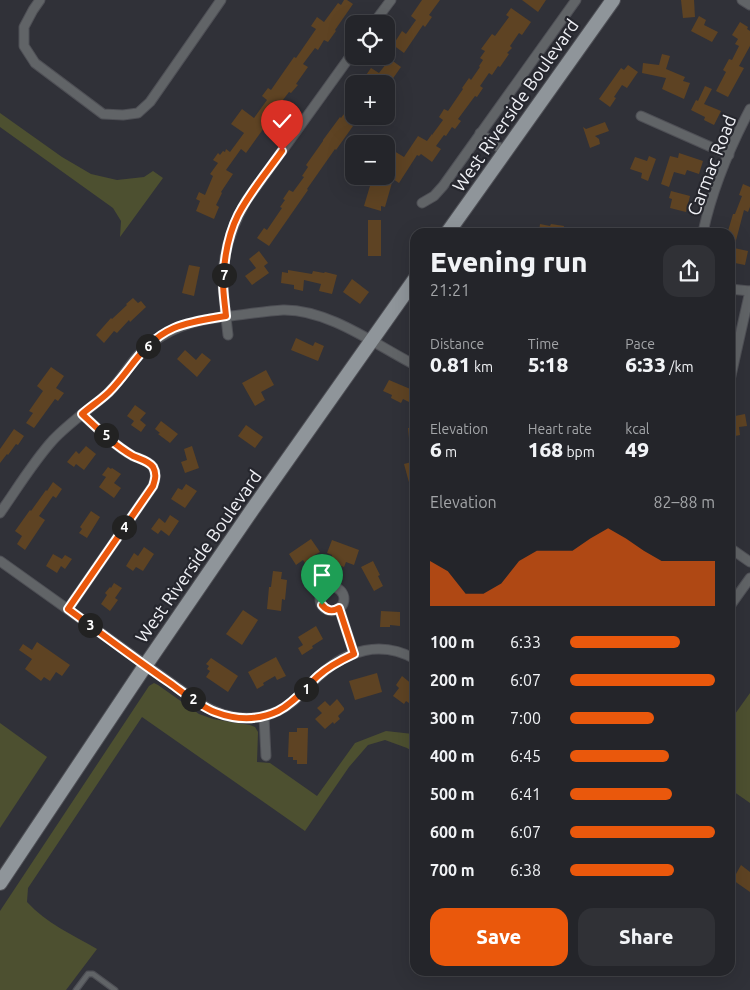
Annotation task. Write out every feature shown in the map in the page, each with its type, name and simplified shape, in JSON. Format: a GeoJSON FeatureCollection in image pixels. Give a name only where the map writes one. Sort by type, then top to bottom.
{"type":"FeatureCollection","features":[{"type":"Feature","properties":{"kind":"main road","name":"West Riverside Boulevard"},"geometry":{"type":"LineString","coordinates":[[451,228],[613,0]]}},
{"type":"Feature","properties":{"kind":"main road","name":"West Riverside Boulevard"},"geometry":{"type":"LineString","coordinates":[[0,883],[145,666],[410,286]]}},
{"type":"Feature","properties":{"kind":"street"},"geometry":{"type":"LineString","coordinates":[[40,0],[24,26],[24,46],[35,63],[103,114],[123,115],[138,113],[150,102],[221,0]]}},
{"type":"Feature","properties":{"kind":"street"},"geometry":{"type":"LineString","coordinates":[[380,15],[390,0]]}},
{"type":"Feature","properties":{"kind":"street"},"geometry":{"type":"LineString","coordinates":[[422,203],[434,196],[443,186],[576,0]]}},
{"type":"Feature","properties":{"kind":"street"},"geometry":{"type":"LineString","coordinates":[[742,0],[750,6]]}},
{"type":"Feature","properties":{"kind":"street"},"geometry":{"type":"LineString","coordinates":[[228,335],[223,282],[230,236],[238,216],[246,201],[345,64]]}},
{"type":"Feature","properties":{"kind":"street","name":"Carmac Road"},"geometry":{"type":"LineString","coordinates":[[704,228],[713,196],[750,109]]}},
{"type":"Feature","properties":{"kind":"street"},"geometry":{"type":"LineString","coordinates":[[641,116],[729,155]]}},
{"type":"Feature","properties":{"kind":"street"},"geometry":{"type":"LineString","coordinates":[[480,133],[505,152]]}},
{"type":"Feature","properties":{"kind":"street"},"geometry":{"type":"LineString","coordinates":[[735,290],[750,291],[735,358]]}},
{"type":"Feature","properties":{"kind":"street"},"geometry":{"type":"LineString","coordinates":[[0,514],[44,451],[65,428],[108,392],[145,348],[172,329],[191,322],[226,316],[285,310],[325,318],[342,325],[410,362]]}},
{"type":"Feature","properties":{"kind":"street"},"geometry":{"type":"LineString","coordinates":[[68,609],[153,486],[155,478],[154,468],[150,464],[125,450],[82,414]]}},
{"type":"Feature","properties":{"kind":"street"},"geometry":{"type":"LineString","coordinates":[[735,552],[750,562]]}},
{"type":"Feature","properties":{"kind":"street"},"geometry":{"type":"LineString","coordinates":[[0,561],[199,704],[213,711],[237,718],[264,717],[279,710],[298,697],[319,675],[342,659],[354,654],[368,650],[391,649],[410,656]]}},
{"type":"Feature","properties":{"kind":"street"},"geometry":{"type":"LineString","coordinates":[[735,599],[750,578]]}},
{"type":"Feature","properties":{"kind":"street"},"geometry":{"type":"LineString","coordinates":[[339,608],[354,654]]}},
{"type":"Feature","properties":{"kind":"street"},"geometry":{"type":"LineString","coordinates":[[264,717],[266,756]]}},
{"type":"Feature","properties":{"kind":"lane"},"geometry":{"type":"LineString","coordinates":[[76,990],[88,974],[93,974],[115,990]]}},
{"type":"Feature","properties":{"kind":"green space"},"geometry":{"type":"Polygon","coordinates":[[[0,113],[62,157],[91,174],[117,180],[144,177],[153,171],[163,178],[120,237],[121,221],[113,208],[0,127],[0,113]]]}},
{"type":"Feature","properties":{"kind":"green space"},"geometry":{"type":"Polygon","coordinates":[[[154,683],[158,685],[199,714],[213,719],[255,727],[258,732],[257,762],[270,763],[317,796],[355,743],[386,731],[410,734],[410,750],[385,740],[368,745],[349,767],[305,831],[142,717],[28,888],[27,902],[34,909],[60,928],[97,949],[66,990],[0,990],[0,911],[149,686],[154,683]]]}},
{"type":"Feature","properties":{"kind":"green space"},"geometry":{"type":"Polygon","coordinates":[[[750,693],[750,803],[735,792],[735,714],[750,693]]]}},
{"type":"Feature","properties":{"kind":"green space"},"geometry":{"type":"Polygon","coordinates":[[[0,723],[47,757],[0,828],[0,723]]]}},
{"type":"Feature","properties":{"kind":"building"},"geometry":{"type":"Polygon","coordinates":[[[344,0],[353,4],[328,42],[324,40],[318,50],[315,48],[303,64],[308,67],[296,84],[298,85],[291,93],[289,92],[276,109],[280,113],[273,123],[269,121],[246,153],[241,149],[226,170],[233,174],[221,192],[216,205],[219,207],[214,219],[196,211],[200,201],[196,199],[199,192],[205,195],[213,176],[210,174],[218,163],[213,160],[218,153],[220,155],[226,149],[230,152],[244,133],[231,124],[242,109],[254,118],[267,100],[262,96],[268,88],[271,90],[316,29],[311,26],[317,17],[324,22],[338,3],[341,5],[344,0]]]}},
{"type":"Feature","properties":{"kind":"building"},"geometry":{"type":"Polygon","coordinates":[[[422,0],[440,0],[429,15],[432,17],[425,27],[423,25],[404,53],[395,46],[395,42],[402,31],[406,34],[416,20],[411,16],[422,0]]]}},
{"type":"Feature","properties":{"kind":"building"},"geometry":{"type":"Polygon","coordinates":[[[522,0],[546,0],[538,12],[522,0]]]}},
{"type":"Feature","properties":{"kind":"building"},"geometry":{"type":"Polygon","coordinates":[[[681,0],[694,0],[695,17],[683,18],[681,0]]]}},
{"type":"Feature","properties":{"kind":"building"},"geometry":{"type":"Polygon","coordinates":[[[511,8],[531,22],[522,35],[519,33],[510,46],[512,48],[507,53],[509,54],[500,67],[498,66],[492,75],[489,73],[480,86],[483,88],[458,119],[461,121],[455,129],[452,127],[436,146],[441,149],[432,162],[421,154],[417,155],[399,183],[395,180],[395,152],[404,157],[418,136],[427,141],[432,135],[443,120],[439,117],[444,109],[448,111],[469,78],[471,80],[480,67],[483,60],[480,58],[485,51],[481,49],[492,34],[495,36],[509,17],[506,15],[511,8]]]}},
{"type":"Feature","properties":{"kind":"building"},"geometry":{"type":"Polygon","coordinates":[[[699,16],[706,20],[704,25],[718,32],[712,42],[691,31],[699,16]]]}},
{"type":"Feature","properties":{"kind":"building"},"geometry":{"type":"Polygon","coordinates":[[[740,22],[748,27],[747,29],[750,31],[750,46],[739,66],[744,68],[728,97],[716,91],[726,72],[723,70],[729,59],[732,60],[739,46],[735,44],[738,39],[732,35],[740,22]]]}},
{"type":"Feature","properties":{"kind":"building"},"geometry":{"type":"Polygon","coordinates":[[[662,54],[670,56],[666,69],[685,77],[683,81],[690,83],[684,99],[662,89],[666,78],[642,73],[643,63],[659,65],[662,54]]]}},
{"type":"Feature","properties":{"kind":"building"},"geometry":{"type":"Polygon","coordinates":[[[395,63],[401,67],[395,76],[366,75],[371,68],[379,73],[385,65],[395,65],[395,63]]]}},
{"type":"Feature","properties":{"kind":"building"},"geometry":{"type":"Polygon","coordinates":[[[628,65],[638,72],[627,88],[622,85],[610,107],[599,99],[621,68],[624,70],[628,65]]]}},
{"type":"Feature","properties":{"kind":"building"},"geometry":{"type":"Polygon","coordinates":[[[705,86],[712,89],[704,104],[721,111],[714,125],[704,120],[705,117],[691,110],[696,100],[698,101],[705,86]]]}},
{"type":"Feature","properties":{"kind":"building"},"geometry":{"type":"Polygon","coordinates":[[[345,113],[345,125],[353,126],[307,189],[269,246],[257,238],[264,228],[267,230],[282,208],[280,207],[285,200],[283,199],[289,190],[293,192],[304,177],[302,176],[308,167],[306,165],[345,113]]]}},
{"type":"Feature","properties":{"kind":"building"},"geometry":{"type":"Polygon","coordinates":[[[605,122],[609,131],[595,136],[599,139],[600,144],[590,148],[583,127],[586,129],[605,122]]]}},
{"type":"Feature","properties":{"kind":"building"},"geometry":{"type":"Polygon","coordinates":[[[679,153],[703,161],[699,174],[687,170],[685,175],[674,172],[669,187],[661,184],[670,156],[678,158],[679,153]]]}},
{"type":"Feature","properties":{"kind":"building"},"geometry":{"type":"Polygon","coordinates":[[[649,156],[656,159],[648,181],[641,178],[642,173],[630,169],[635,157],[647,161],[649,156]]]}},
{"type":"Feature","properties":{"kind":"building"},"geometry":{"type":"Polygon","coordinates":[[[743,184],[750,187],[750,207],[748,212],[744,210],[735,244],[735,228],[729,228],[733,214],[735,214],[742,196],[739,195],[743,184]]]}},
{"type":"Feature","properties":{"kind":"building"},"geometry":{"type":"Polygon","coordinates":[[[370,185],[391,185],[385,207],[381,206],[381,211],[364,206],[370,185]]]}},
{"type":"Feature","properties":{"kind":"building"},"geometry":{"type":"Polygon","coordinates":[[[671,191],[690,196],[686,212],[670,208],[672,199],[669,198],[671,191]]]}},
{"type":"Feature","properties":{"kind":"building"},"geometry":{"type":"Polygon","coordinates":[[[368,220],[381,220],[381,256],[368,256],[368,220]]]}},
{"type":"Feature","properties":{"kind":"building"},"geometry":{"type":"Polygon","coordinates":[[[540,224],[564,226],[564,228],[540,228],[540,224]]]}},
{"type":"Feature","properties":{"kind":"building"},"geometry":{"type":"Polygon","coordinates":[[[735,248],[748,251],[745,265],[735,263],[735,248]]]}},
{"type":"Feature","properties":{"kind":"building"},"geometry":{"type":"Polygon","coordinates":[[[259,251],[268,263],[264,266],[269,273],[252,285],[245,276],[256,268],[249,259],[259,251]]]}},
{"type":"Feature","properties":{"kind":"building"},"geometry":{"type":"Polygon","coordinates":[[[189,265],[200,267],[194,296],[182,293],[189,265]]]}},
{"type":"Feature","properties":{"kind":"building"},"geometry":{"type":"Polygon","coordinates":[[[288,270],[312,274],[313,271],[325,272],[337,275],[332,294],[319,291],[321,284],[304,280],[303,291],[294,289],[294,285],[281,283],[282,272],[288,273],[288,270]]]}},
{"type":"Feature","properties":{"kind":"building"},"geometry":{"type":"Polygon","coordinates":[[[352,279],[369,292],[360,304],[343,292],[352,279]]]}},
{"type":"Feature","properties":{"kind":"building"},"geometry":{"type":"Polygon","coordinates":[[[133,298],[138,303],[141,301],[146,307],[130,322],[129,320],[117,333],[114,331],[104,343],[96,335],[133,298]]]}},
{"type":"Feature","properties":{"kind":"building"},"geometry":{"type":"Polygon","coordinates":[[[296,338],[313,346],[315,342],[324,346],[318,361],[291,350],[296,338]]]}},
{"type":"Feature","properties":{"kind":"building"},"geometry":{"type":"Polygon","coordinates":[[[185,350],[196,360],[202,353],[211,360],[197,377],[177,359],[185,350]]]}},
{"type":"Feature","properties":{"kind":"building"},"geometry":{"type":"Polygon","coordinates":[[[51,367],[64,376],[56,388],[64,393],[58,401],[55,399],[34,428],[26,423],[33,413],[29,411],[43,391],[37,386],[51,367]]]}},
{"type":"Feature","properties":{"kind":"building"},"geometry":{"type":"Polygon","coordinates":[[[266,370],[274,385],[261,392],[265,400],[255,406],[242,383],[266,370]]]}},
{"type":"Feature","properties":{"kind":"building"},"geometry":{"type":"Polygon","coordinates":[[[389,380],[410,389],[410,402],[403,399],[401,403],[391,398],[392,395],[383,391],[389,380]]]}},
{"type":"Feature","properties":{"kind":"building"},"geometry":{"type":"Polygon","coordinates":[[[135,405],[146,413],[140,420],[146,425],[141,432],[131,425],[134,421],[127,416],[135,405]]]}},
{"type":"Feature","properties":{"kind":"building"},"geometry":{"type":"Polygon","coordinates":[[[745,414],[747,426],[739,427],[740,435],[735,436],[735,416],[745,414]]]}},
{"type":"Feature","properties":{"kind":"building"},"geometry":{"type":"Polygon","coordinates":[[[161,421],[178,434],[170,443],[158,434],[160,433],[155,429],[161,421]]]}},
{"type":"Feature","properties":{"kind":"building"},"geometry":{"type":"Polygon","coordinates":[[[246,425],[263,437],[255,448],[238,436],[246,425]]]}},
{"type":"Feature","properties":{"kind":"building"},"geometry":{"type":"Polygon","coordinates":[[[408,428],[410,428],[410,449],[408,428]]]}},
{"type":"Feature","properties":{"kind":"building"},"geometry":{"type":"Polygon","coordinates":[[[14,429],[24,436],[0,463],[0,449],[14,429]]]}},
{"type":"Feature","properties":{"kind":"building"},"geometry":{"type":"Polygon","coordinates":[[[86,446],[96,454],[84,470],[76,464],[74,467],[67,462],[76,451],[79,454],[86,446]]]}},
{"type":"Feature","properties":{"kind":"building"},"geometry":{"type":"Polygon","coordinates":[[[192,446],[199,468],[185,473],[181,462],[187,460],[184,449],[192,446]]]}},
{"type":"Feature","properties":{"kind":"building"},"geometry":{"type":"Polygon","coordinates":[[[410,462],[410,486],[404,464],[410,462]]]}},
{"type":"Feature","properties":{"kind":"building"},"geometry":{"type":"Polygon","coordinates":[[[108,467],[121,474],[114,483],[121,488],[114,498],[99,487],[106,477],[102,475],[108,467]]]}},
{"type":"Feature","properties":{"kind":"building"},"geometry":{"type":"Polygon","coordinates":[[[53,482],[62,489],[56,498],[53,496],[39,516],[45,520],[25,550],[17,544],[22,536],[15,531],[53,482]]]}},
{"type":"Feature","properties":{"kind":"building"},"geometry":{"type":"Polygon","coordinates":[[[186,484],[197,491],[185,508],[171,499],[178,488],[182,490],[186,484]]]}},
{"type":"Feature","properties":{"kind":"building"},"geometry":{"type":"Polygon","coordinates":[[[91,511],[100,517],[87,538],[79,533],[82,529],[80,527],[91,511]]]}},
{"type":"Feature","properties":{"kind":"building"},"geometry":{"type":"Polygon","coordinates":[[[170,515],[179,521],[169,536],[161,530],[158,534],[151,529],[159,518],[165,523],[170,515]]]}},
{"type":"Feature","properties":{"kind":"building"},"geometry":{"type":"Polygon","coordinates":[[[311,539],[320,552],[313,556],[317,562],[308,568],[303,560],[296,565],[289,554],[311,539]]]}},
{"type":"Feature","properties":{"kind":"building"},"geometry":{"type":"Polygon","coordinates":[[[332,540],[359,550],[354,565],[346,562],[344,567],[330,562],[332,555],[327,553],[332,540]]]}},
{"type":"Feature","properties":{"kind":"building"},"geometry":{"type":"Polygon","coordinates":[[[144,547],[154,554],[143,571],[136,567],[133,571],[126,566],[134,553],[138,556],[144,547]]]}},
{"type":"Feature","properties":{"kind":"building"},"geometry":{"type":"Polygon","coordinates":[[[53,554],[62,559],[65,555],[72,559],[65,569],[61,566],[57,573],[46,566],[53,554]]]}},
{"type":"Feature","properties":{"kind":"building"},"geometry":{"type":"Polygon","coordinates":[[[373,561],[383,586],[374,591],[361,567],[373,561]]]}},
{"type":"Feature","properties":{"kind":"building"},"geometry":{"type":"Polygon","coordinates":[[[273,571],[282,572],[281,579],[287,580],[285,600],[282,599],[281,611],[267,609],[273,571]]]}},
{"type":"Feature","properties":{"kind":"building"},"geometry":{"type":"Polygon","coordinates":[[[114,583],[122,588],[115,598],[118,600],[110,611],[101,604],[107,595],[105,593],[114,583]]]}},
{"type":"Feature","properties":{"kind":"building"},"geometry":{"type":"Polygon","coordinates":[[[243,610],[258,620],[242,645],[226,634],[243,610]]]}},
{"type":"Feature","properties":{"kind":"building"},"geometry":{"type":"Polygon","coordinates":[[[381,611],[400,612],[400,626],[380,627],[381,611]]]}},
{"type":"Feature","properties":{"kind":"building"},"geometry":{"type":"Polygon","coordinates":[[[316,626],[323,639],[302,655],[298,648],[303,645],[298,637],[316,626]]]}},
{"type":"Feature","properties":{"kind":"building"},"geometry":{"type":"Polygon","coordinates":[[[37,642],[70,665],[62,676],[56,672],[50,681],[44,677],[41,681],[25,669],[32,659],[19,650],[23,644],[32,650],[37,642]]]}},
{"type":"Feature","properties":{"kind":"building"},"geometry":{"type":"Polygon","coordinates":[[[276,657],[286,676],[277,680],[275,676],[257,689],[248,672],[276,657]]]}},
{"type":"Feature","properties":{"kind":"building"},"geometry":{"type":"Polygon","coordinates":[[[211,658],[238,676],[228,692],[206,677],[210,671],[207,669],[209,666],[206,664],[211,658]]]}},
{"type":"Feature","properties":{"kind":"building"},"geometry":{"type":"Polygon","coordinates":[[[377,673],[382,692],[355,700],[349,681],[377,673]]]}},
{"type":"Feature","properties":{"kind":"building"},"geometry":{"type":"Polygon","coordinates":[[[402,676],[410,683],[410,704],[406,701],[404,704],[393,696],[399,688],[396,685],[402,676]]]}},
{"type":"Feature","properties":{"kind":"building"},"geometry":{"type":"Polygon","coordinates":[[[337,699],[344,710],[338,716],[340,719],[325,729],[315,719],[322,713],[317,708],[325,701],[330,706],[337,699]]]}},
{"type":"Feature","properties":{"kind":"building"},"geometry":{"type":"Polygon","coordinates":[[[297,728],[308,728],[307,764],[297,764],[297,760],[293,760],[293,757],[288,757],[289,732],[297,732],[297,728]]]}},
{"type":"Feature","properties":{"kind":"building"},"geometry":{"type":"Polygon","coordinates":[[[741,865],[750,872],[750,892],[735,882],[736,874],[741,865]]]}},
{"type":"Feature","properties":{"kind":"route"},"geometry":{"type":"LineString","coordinates":[[282,151],[246,201],[230,236],[223,282],[226,316],[191,322],[160,336],[145,348],[108,392],[82,414],[125,450],[150,464],[154,468],[155,478],[153,486],[68,609],[145,666],[205,707],[225,715],[248,718],[264,717],[289,704],[319,675],[342,659],[354,654],[339,608],[328,610],[322,605]]}}]}
